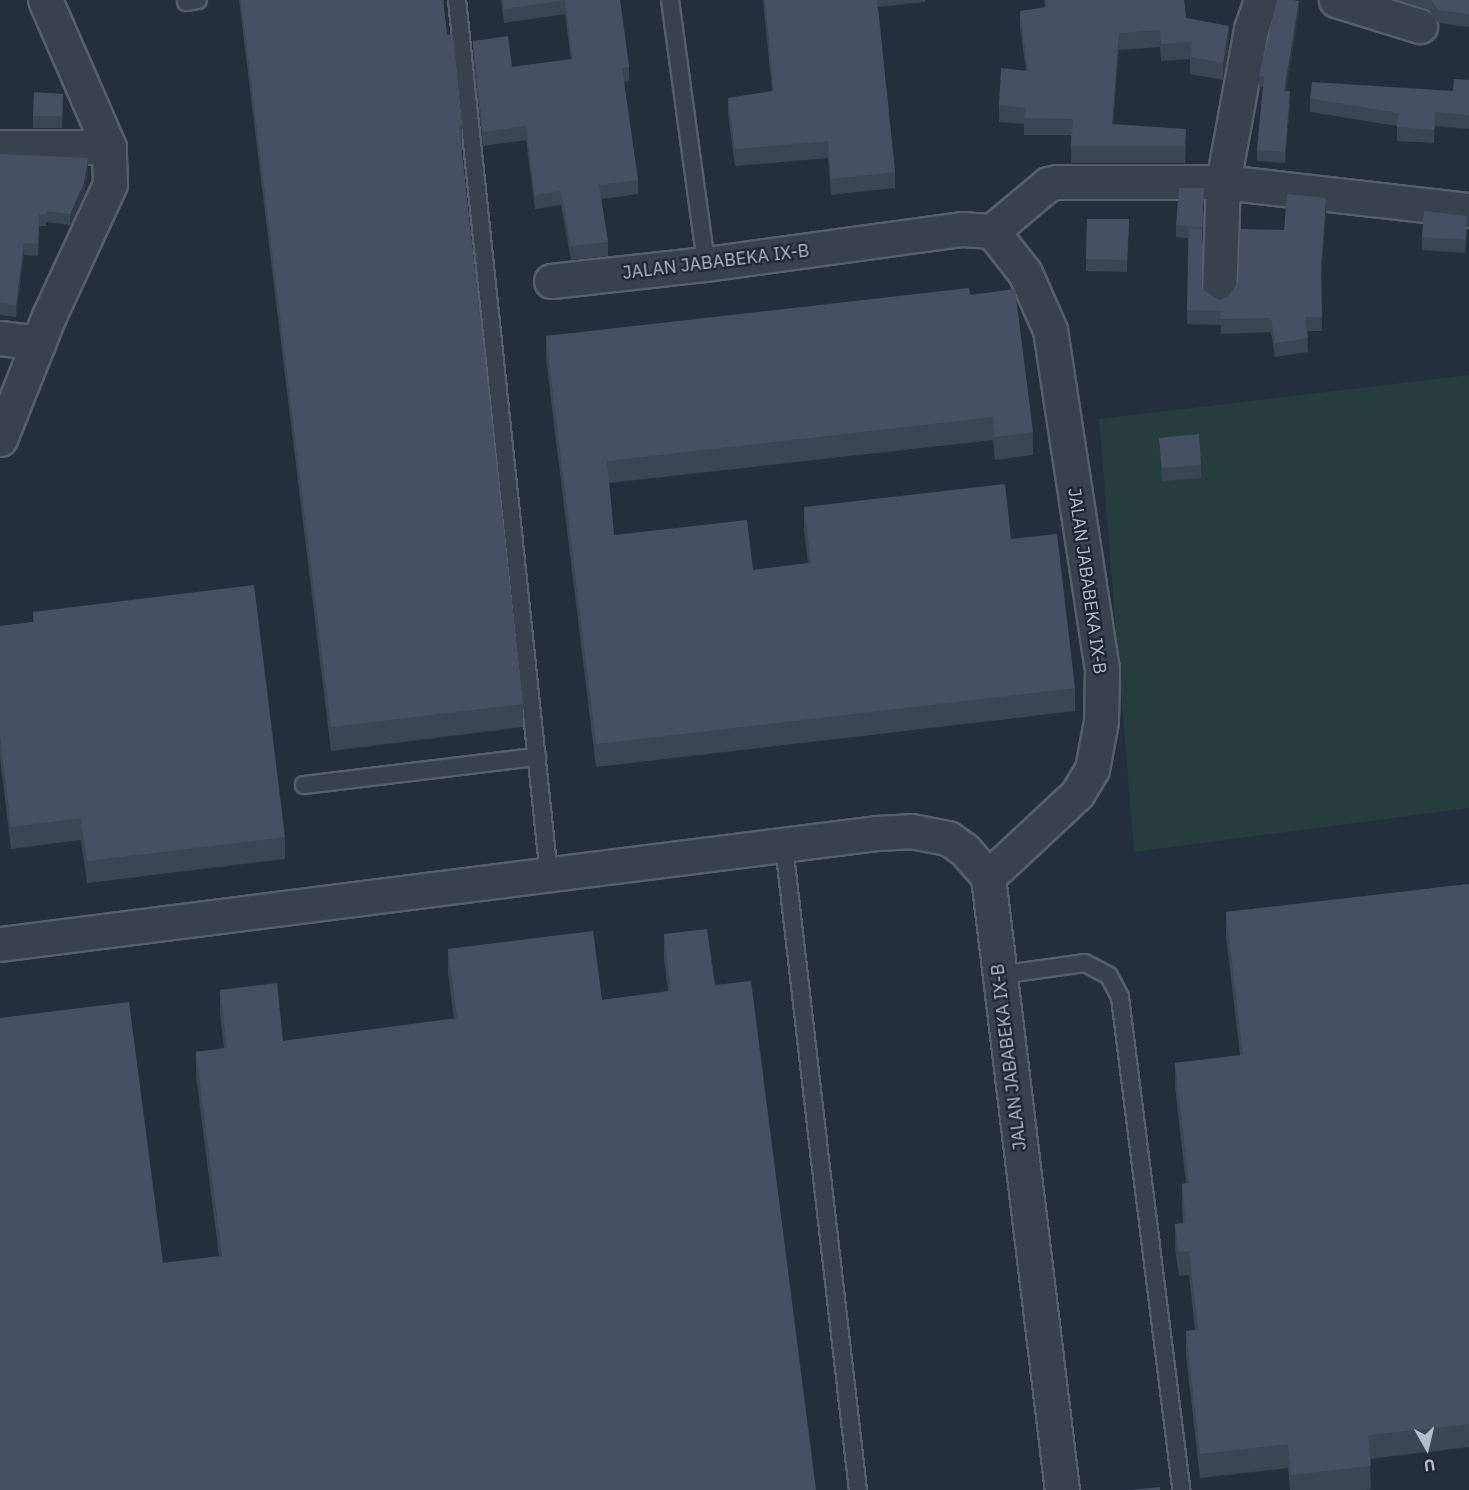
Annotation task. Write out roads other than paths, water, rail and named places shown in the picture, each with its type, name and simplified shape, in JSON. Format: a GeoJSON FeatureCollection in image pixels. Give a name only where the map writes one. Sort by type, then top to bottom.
{"type":"FeatureCollection","features":[{"type":"Feature","properties":{"kind":"street"},"geometry":{"type":"LineString","coordinates":[[0,440],[39,343],[106,199],[110,184],[109,147],[45,0]]}},
{"type":"Feature","properties":{"kind":"street"},"geometry":{"type":"LineString","coordinates":[[1219,295],[1223,182],[1251,29],[1261,0]]}},
{"type":"Feature","properties":{"kind":"street"},"geometry":{"type":"LineString","coordinates":[[1336,0],[1419,26]]}},
{"type":"Feature","properties":{"kind":"street"},"geometry":{"type":"LineString","coordinates":[[0,147],[109,147]]}},
{"type":"Feature","properties":{"kind":"street"},"geometry":{"type":"LineString","coordinates":[[992,231],[1048,184],[1057,182],[1223,182],[1469,210]]}},
{"type":"Feature","properties":{"kind":"street","name":"JALAN JABABEKA IX-B"},"geometry":{"type":"LineString","coordinates":[[551,280],[706,264],[962,229],[992,231],[1025,273],[1050,330],[1102,668],[1101,721],[1092,769],[1077,794],[988,877],[1062,1490]]}},
{"type":"Feature","properties":{"kind":"street"},"geometry":{"type":"LineString","coordinates":[[0,338],[39,343]]}},
{"type":"Feature","properties":{"kind":"street"},"geometry":{"type":"LineString","coordinates":[[0,944],[876,833],[934,834],[964,849],[988,877]]}},
{"type":"Feature","properties":{"kind":"lane"},"geometry":{"type":"LineString","coordinates":[[457,0],[549,875]]}},
{"type":"Feature","properties":{"kind":"lane"},"geometry":{"type":"LineString","coordinates":[[670,0],[706,264]]}},
{"type":"Feature","properties":{"kind":"lane"},"geometry":{"type":"LineString","coordinates":[[304,785],[537,757]]}},
{"type":"Feature","properties":{"kind":"lane"},"geometry":{"type":"LineString","coordinates":[[784,846],[858,1490]]}},
{"type":"Feature","properties":{"kind":"lane"},"geometry":{"type":"LineString","coordinates":[[999,975],[1085,963],[1109,976],[1120,997],[1181,1490]]}}]}
